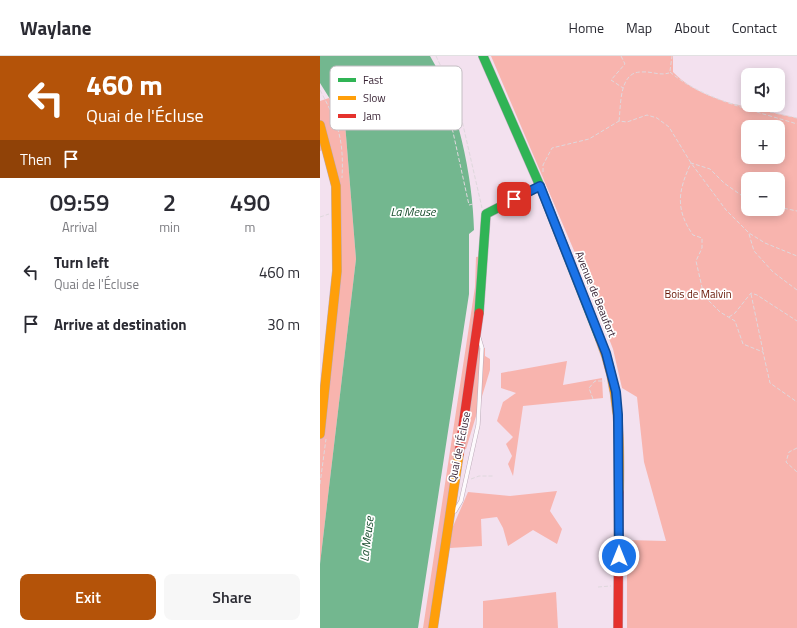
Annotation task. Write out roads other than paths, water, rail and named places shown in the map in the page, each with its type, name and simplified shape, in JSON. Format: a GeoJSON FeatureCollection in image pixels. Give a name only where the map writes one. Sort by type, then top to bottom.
{"type":"FeatureCollection","features":[{"type":"Feature","properties":{"kind":"street","name":"Avenue de Beaufort"},"geometry":{"type":"LineString","coordinates":[[483,56],[538,182],[606,353],[613,380],[620,436],[618,628]]}},
{"type":"Feature","properties":{"kind":"street"},"geometry":{"type":"LineString","coordinates":[[320,125],[336,186],[336,272],[320,434]]}},
{"type":"Feature","properties":{"kind":"street","name":"Quai de l'Écluse"},"geometry":{"type":"LineString","coordinates":[[433,628],[477,336],[483,275],[484,223],[486,214],[538,182]]}},
{"type":"Feature","properties":{"kind":"lane","name":"Quai de l'Écluse"},"geometry":{"type":"LineString","coordinates":[[450,510],[455,511],[461,501],[478,426],[482,348],[480,339],[477,336]]}},
{"type":"Feature","properties":{"kind":"water","name":"La Meuse"},"geometry":{"type":"Polygon","coordinates":[[[320,56],[430,56],[436,66],[330,66],[330,99],[320,83],[320,56]]]}},
{"type":"Feature","properties":{"kind":"water","name":"La Meuse"},"geometry":{"type":"Polygon","coordinates":[[[346,130],[459,130],[467,164],[473,209],[474,230],[469,234],[469,294],[418,628],[320,628],[320,564],[356,259],[346,130]]]}},
{"type":"Feature","properties":{"kind":"park label","name":"Bois de Malvin"},"geometry":{"type":"Point","coordinates":[698,294]}}]}
